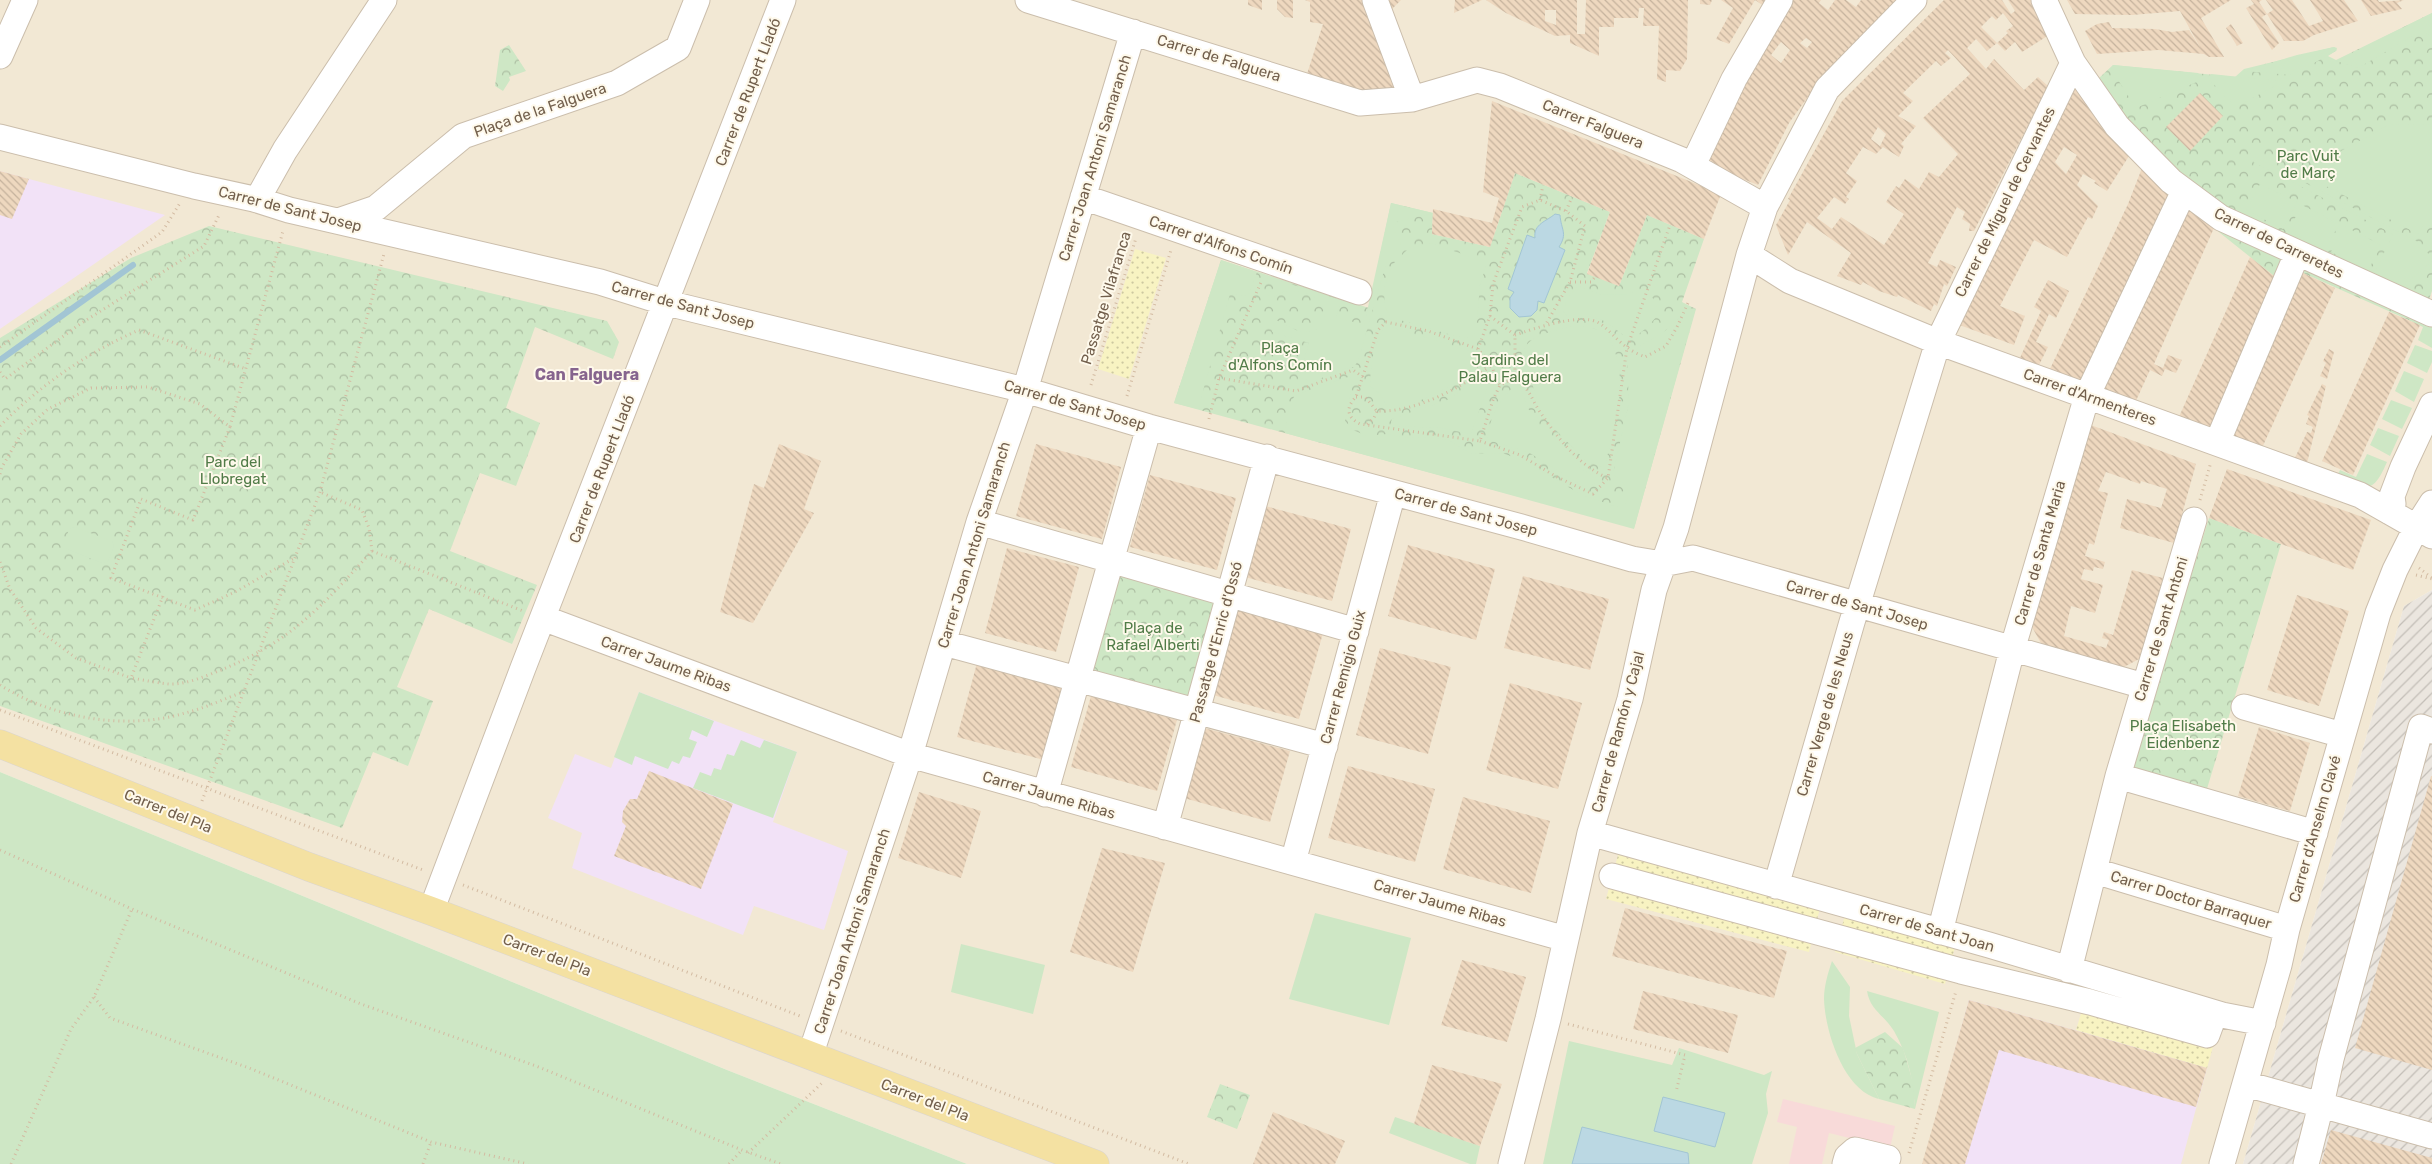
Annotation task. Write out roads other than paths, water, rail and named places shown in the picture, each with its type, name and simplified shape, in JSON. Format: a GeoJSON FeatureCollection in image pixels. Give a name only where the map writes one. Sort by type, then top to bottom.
{"type":"FeatureCollection","features":[{"type":"Feature","properties":{"kind":"main road","name":"Carrer del Pla"},"geometry":{"type":"LineString","coordinates":[[0,744],[309,867],[431,911],[1095,1164]]}},
{"type":"Feature","properties":{"kind":"street"},"geometry":{"type":"LineString","coordinates":[[0,56],[25,0]]}},
{"type":"Feature","properties":{"kind":"street"},"geometry":{"type":"LineString","coordinates":[[257,200],[285,150],[384,0]]}},
{"type":"Feature","properties":{"kind":"street","name":"Plaça de la Falguera"},"geometry":{"type":"LineString","coordinates":[[338,221],[376,208],[463,136],[617,83],[678,48],[697,0]]}},
{"type":"Feature","properties":{"kind":"street","name":"Carrer de Falguera"},"geometry":{"type":"LineString","coordinates":[[1028,0],[1360,103],[1412,99]]}},
{"type":"Feature","properties":{"kind":"street"},"geometry":{"type":"LineString","coordinates":[[1375,0],[1412,99]]}},
{"type":"Feature","properties":{"kind":"street"},"geometry":{"type":"LineString","coordinates":[[1693,165],[1734,79],[1780,0]]}},
{"type":"Feature","properties":{"kind":"street","name":"Carrer de Ramón y Cajal"},"geometry":{"type":"LineString","coordinates":[[1511,1164],[1548,1019],[1590,833],[1630,699],[1662,564],[1676,528],[1749,255],[1766,207],[1827,88],[1914,0]]}},
{"type":"Feature","properties":{"kind":"street","name":"Carrer de Carreretes"},"geometry":{"type":"LineString","coordinates":[[2044,0],[2073,63],[2117,126],[2169,179],[2221,218],[2432,314]]}},
{"type":"Feature","properties":{"kind":"street","name":"Carrer de Rupert Lladó"},"geometry":{"type":"LineString","coordinates":[[431,911],[543,618],[667,303],[779,4]]}},
{"type":"Feature","properties":{"kind":"street","name":"Carrer Joan Antoni Samaranch"},"geometry":{"type":"LineString","coordinates":[[822,1061],[821,1023],[910,755],[979,522],[1024,390],[1133,32]]}},
{"type":"Feature","properties":{"kind":"street","name":"Carrer de Miguel de Cervantes"},"geometry":{"type":"LineString","coordinates":[[1938,342],[2073,63]]}},
{"type":"Feature","properties":{"kind":"street","name":"Carrer Falguera"},"geometry":{"type":"LineString","coordinates":[[1412,99],[1476,80],[1500,86],[1693,165],[1766,207]]}},
{"type":"Feature","properties":{"kind":"street","name":"Carrer de Sant Josep"},"geometry":{"type":"LineString","coordinates":[[0,137],[257,200],[289,210],[390,235],[600,282],[667,303],[1024,390],[1149,427],[1267,457],[1632,559],[1662,564],[1693,558],[2144,686]]}},
{"type":"Feature","properties":{"kind":"street","name":"Carrer de Santa Maria"},"geometry":{"type":"LineString","coordinates":[[1940,932],[2012,650],[2087,396],[2184,191]]}},
{"type":"Feature","properties":{"kind":"street","name":"Carrer d'Alfons Comín"},"geometry":{"type":"LineString","coordinates":[[1083,198],[1359,292]]}},
{"type":"Feature","properties":{"kind":"street"},"geometry":{"type":"LineString","coordinates":[[2217,443],[2297,254]]}},
{"type":"Feature","properties":{"kind":"street","name":"Carrer d'Armenteres"},"geometry":{"type":"LineString","coordinates":[[1749,255],[1790,281],[1938,342],[2360,495],[2424,532]]}},
{"type":"Feature","properties":{"kind":"street"},"geometry":{"type":"LineString","coordinates":[[1736,303],[1778,274]]}},
{"type":"Feature","properties":{"kind":"street","name":"Carrer Verge de les Neus"},"geometry":{"type":"LineString","coordinates":[[1776,886],[1858,605],[1938,342]]}},
{"type":"Feature","properties":{"kind":"street"},"geometry":{"type":"LineString","coordinates":[[2390,512],[2393,504],[2392,496],[2403,467],[2432,405]]}},
{"type":"Feature","properties":{"kind":"street"},"geometry":{"type":"LineString","coordinates":[[1046,794],[1149,427]]}},
{"type":"Feature","properties":{"kind":"street","name":"Passatge d'Enric d'Ossó"},"geometry":{"type":"LineString","coordinates":[[1165,827],[1267,457]]}},
{"type":"Feature","properties":{"kind":"street","name":"Carrer Remigio Guix"},"geometry":{"type":"LineString","coordinates":[[1293,862],[1393,493]]}},
{"type":"Feature","properties":{"kind":"street","name":"Carrer d'Anselm Clavé"},"geometry":{"type":"LineString","coordinates":[[2222,1164],[2263,1023],[2287,928],[2383,596],[2424,532],[2432,503]]}},
{"type":"Feature","properties":{"kind":"street","name":"Carrer de Sant Antoni"},"geometry":{"type":"LineString","coordinates":[[2069,970],[2118,776],[2194,520]]}},
{"type":"Feature","properties":{"kind":"street"},"geometry":{"type":"LineString","coordinates":[[979,522],[1356,631]]}},
{"type":"Feature","properties":{"kind":"street","name":"Carrer Jaume Ribas"},"geometry":{"type":"LineString","coordinates":[[543,618],[910,755],[1566,939]]}},
{"type":"Feature","properties":{"kind":"street"},"geometry":{"type":"LineString","coordinates":[[944,643],[1078,678],[1197,713],[1325,746]]}},
{"type":"Feature","properties":{"kind":"street"},"geometry":{"type":"LineString","coordinates":[[2244,707],[2342,735]]}},
{"type":"Feature","properties":{"kind":"street"},"geometry":{"type":"LineString","coordinates":[[2306,1164],[2330,1060],[2421,727],[2432,731]]}},
{"type":"Feature","properties":{"kind":"street"},"geometry":{"type":"LineString","coordinates":[[2118,776],[2315,833]]}},
{"type":"Feature","properties":{"kind":"street","name":"Carrer de Sant Joan"},"geometry":{"type":"LineString","coordinates":[[1590,833],[1940,932],[2215,1013],[2263,1023]]}},
{"type":"Feature","properties":{"kind":"street","name":"Carrer Doctor Barraquer"},"geometry":{"type":"LineString","coordinates":[[2095,871],[2287,928]]}},
{"type":"Feature","properties":{"kind":"street","name":"Carrer de Sant Joan"},"geometry":{"type":"LineString","coordinates":[[1612,876],[1961,971],[2090,1002],[2207,1035],[2215,1013]]}},
{"type":"Feature","properties":{"kind":"street"},"geometry":{"type":"LineString","coordinates":[[2246,1084],[2432,1136]]}},
{"type":"Feature","properties":{"kind":"street"},"geometry":{"type":"LineString","coordinates":[[1845,1164],[1847,1157],[1854,1150],[1888,1158]]}},
{"type":"Feature","properties":{"kind":"water"},"geometry":{"type":"Polygon","coordinates":[[[1555,214],[1560,215],[1563,231],[1562,242],[1559,247],[1565,250],[1544,303],[1538,301],[1537,310],[1531,316],[1519,317],[1510,308],[1510,298],[1514,292],[1508,289],[1527,235],[1535,238],[1538,226],[1555,214]]]}},
{"type":"Feature","properties":{"kind":"water"},"geometry":{"type":"Polygon","coordinates":[[[1663,1097],[1725,1113],[1715,1147],[1654,1131],[1663,1097]]]}},
{"type":"Feature","properties":{"kind":"water"},"geometry":{"type":"Polygon","coordinates":[[[1582,1127],[1688,1153],[1689,1164],[1572,1164],[1582,1127]]]}},
{"type":"Feature","properties":{"kind":"waterway"},"geometry":{"type":"LineString","coordinates":[[0,360],[133,265]]}},
{"type":"Feature","properties":{"kind":"district","name":"Can Falguera"},"geometry":{"type":"Point","coordinates":[587,374]}},
{"type":"Feature","properties":{"kind":"park label","name":"Parc Vuit de Març"},"geometry":{"type":"Point","coordinates":[2308,164]}},
{"type":"Feature","properties":{"kind":"park label","name":"Plaça d'Alfons Comín"},"geometry":{"type":"Point","coordinates":[1280,356]}},
{"type":"Feature","properties":{"kind":"park label","name":"Jardins del Palau Falguera"},"geometry":{"type":"Point","coordinates":[1510,368]}},
{"type":"Feature","properties":{"kind":"park label","name":"Parc del Llobregat"},"geometry":{"type":"Point","coordinates":[233,470]}},
{"type":"Feature","properties":{"kind":"park label","name":"Plaça de Rafael Alberti"},"geometry":{"type":"Point","coordinates":[1153,636]}},
{"type":"Feature","properties":{"kind":"park label","name":"Plaça Elisabeth Eidenbenz"},"geometry":{"type":"Point","coordinates":[2183,734]}}]}
